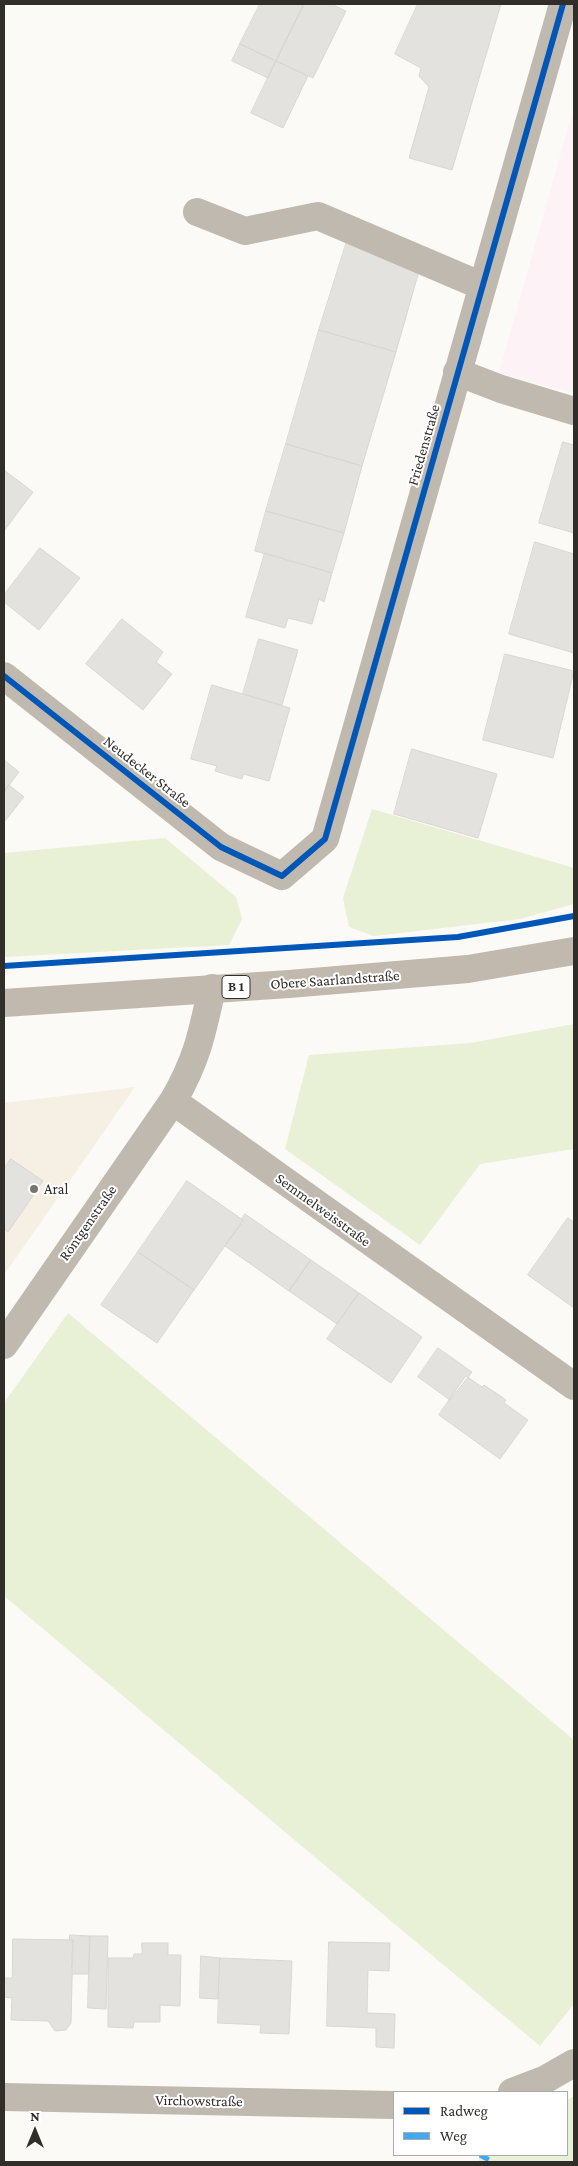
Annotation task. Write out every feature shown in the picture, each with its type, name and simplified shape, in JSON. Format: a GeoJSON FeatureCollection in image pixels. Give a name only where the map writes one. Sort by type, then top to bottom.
{"type":"FeatureCollection","features":[{"type":"Feature","properties":{"kind":"main road","name":"Obere Saarlandstraße"},"geometry":{"type":"LineString","coordinates":[[4,1003],[468,969],[574,951]]}},
{"type":"Feature","properties":{"kind":"street","name":"Friedenstraße"},"geometry":{"type":"LineString","coordinates":[[282,876],[325,839],[562,4]]}},
{"type":"Feature","properties":{"kind":"street"},"geometry":{"type":"LineString","coordinates":[[197,212],[245,231],[318,216],[482,286]]}},
{"type":"Feature","properties":{"kind":"street"},"geometry":{"type":"LineString","coordinates":[[458,372],[501,389],[574,411]]}},
{"type":"Feature","properties":{"kind":"street","name":"Neudecker Straße"},"geometry":{"type":"LineString","coordinates":[[4,676],[221,846],[282,876]]}},
{"type":"Feature","properties":{"kind":"street"},"geometry":{"type":"LineString","coordinates":[[172,1101],[188,1074],[198,1051],[212,988]]}},
{"type":"Feature","properties":{"kind":"street","name":"Röntgenstraße"},"geometry":{"type":"LineString","coordinates":[[4,1344],[172,1101]]}},
{"type":"Feature","properties":{"kind":"street","name":"Semmelweisstraße"},"geometry":{"type":"LineString","coordinates":[[172,1101],[379,1250],[422,1277],[574,1386]]}},
{"type":"Feature","properties":{"kind":"street"},"geometry":{"type":"LineString","coordinates":[[515,2091],[546,2079],[574,2063]]}},
{"type":"Feature","properties":{"kind":"street","name":"Virchowstraße"},"geometry":{"type":"LineString","coordinates":[[4,2097],[393,2105]]}},
{"type":"Feature","properties":{"kind":"shaded area"},"geometry":{"type":"Polygon","coordinates":[[[574,106],[574,393],[499,373],[574,106]]]}},
{"type":"Feature","properties":{"kind":"shaded area","name":"Aral"},"geometry":{"type":"Polygon","coordinates":[[[135,1087],[4,1275],[4,1103],[135,1087]]]}},
{"type":"Feature","properties":{"kind":"green space"},"geometry":{"type":"Polygon","coordinates":[[[372,809],[574,868],[574,904],[520,919],[374,936],[349,927],[343,898],[372,809]]]}},
{"type":"Feature","properties":{"kind":"green space"},"geometry":{"type":"Polygon","coordinates":[[[165,838],[236,897],[242,919],[229,945],[4,957],[4,853],[165,838]]]}},
{"type":"Feature","properties":{"kind":"green space"},"geometry":{"type":"Polygon","coordinates":[[[574,1024],[574,1149],[480,1164],[420,1245],[285,1149],[309,1055],[470,1043],[574,1024]]]}},
{"type":"Feature","properties":{"kind":"green space"},"geometry":{"type":"Polygon","coordinates":[[[68,1313],[574,1740],[574,2004],[540,2046],[4,1596],[4,1403],[68,1313]]]}},
{"type":"Feature","properties":{"kind":"green space"},"geometry":{"type":"Polygon","coordinates":[[[574,2096],[574,2162],[479,2162],[479,2156],[568,2156],[568,2099],[574,2096]]]}},
{"type":"Feature","properties":{"kind":"building"},"geometry":{"type":"Polygon","coordinates":[[[260,4],[304,4],[276,61],[240,44],[260,4]]]}},
{"type":"Feature","properties":{"kind":"building"},"geometry":{"type":"Polygon","coordinates":[[[304,4],[331,4],[346,11],[313,78],[276,61],[304,4]]]}},
{"type":"Feature","properties":{"kind":"building"},"geometry":{"type":"Polygon","coordinates":[[[418,4],[501,4],[452,170],[409,158],[429,87],[419,76],[421,68],[395,54],[418,4]]]}},
{"type":"Feature","properties":{"kind":"building"},"geometry":{"type":"Polygon","coordinates":[[[240,44],[276,61],[268,78],[232,61],[240,44]]]}},
{"type":"Feature","properties":{"kind":"building"},"geometry":{"type":"Polygon","coordinates":[[[276,61],[308,76],[283,128],[251,113],[276,61]]]}},
{"type":"Feature","properties":{"kind":"building"},"geometry":{"type":"Polygon","coordinates":[[[348,238],[419,271],[396,352],[319,330],[348,238]]]}},
{"type":"Feature","properties":{"kind":"building"},"geometry":{"type":"Polygon","coordinates":[[[319,330],[396,352],[362,466],[286,444],[319,330]]]}},
{"type":"Feature","properties":{"kind":"building"},"geometry":{"type":"Polygon","coordinates":[[[563,442],[574,445],[574,533],[539,523],[563,442]]]}},
{"type":"Feature","properties":{"kind":"building"},"geometry":{"type":"Polygon","coordinates":[[[286,444],[362,466],[344,533],[266,511],[286,444]]]}},
{"type":"Feature","properties":{"kind":"building"},"geometry":{"type":"Polygon","coordinates":[[[4,470],[33,492],[4,531],[4,470]]]}},
{"type":"Feature","properties":{"kind":"building"},"geometry":{"type":"Polygon","coordinates":[[[266,511],[344,533],[332,573],[255,551],[266,511]]]}},
{"type":"Feature","properties":{"kind":"building"},"geometry":{"type":"Polygon","coordinates":[[[535,542],[574,554],[574,653],[509,634],[535,542]]]}},
{"type":"Feature","properties":{"kind":"building"},"geometry":{"type":"Polygon","coordinates":[[[40,548],[80,578],[39,630],[4,602],[4,595],[40,548]]]}},
{"type":"Feature","properties":{"kind":"building"},"geometry":{"type":"Polygon","coordinates":[[[265,553],[332,573],[324,602],[319,599],[312,624],[288,618],[285,628],[246,617],[265,553]]]}},
{"type":"Feature","properties":{"kind":"building"},"geometry":{"type":"Polygon","coordinates":[[[122,619],[163,652],[156,662],[172,674],[143,710],[86,664],[122,619]]]}},
{"type":"Feature","properties":{"kind":"building"},"geometry":{"type":"Polygon","coordinates":[[[259,639],[298,650],[282,705],[243,694],[259,639]]]}},
{"type":"Feature","properties":{"kind":"building"},"geometry":{"type":"Polygon","coordinates":[[[505,654],[574,671],[553,758],[483,740],[505,654]]]}},
{"type":"Feature","properties":{"kind":"building"},"geometry":{"type":"Polygon","coordinates":[[[212,685],[290,708],[269,781],[243,774],[242,779],[215,771],[217,766],[191,759],[212,685]]]}},
{"type":"Feature","properties":{"kind":"building"},"geometry":{"type":"Polygon","coordinates":[[[412,749],[497,774],[478,838],[394,814],[412,749]]]}},
{"type":"Feature","properties":{"kind":"building"},"geometry":{"type":"Polygon","coordinates":[[[4,760],[19,772],[4,792],[4,760]]]}},
{"type":"Feature","properties":{"kind":"building"},"geometry":{"type":"Polygon","coordinates":[[[9,785],[24,797],[4,822],[4,792],[9,785]]]}},
{"type":"Feature","properties":{"kind":"building"},"geometry":{"type":"Polygon","coordinates":[[[11,1159],[43,1181],[8,1232],[4,1229],[4,1169],[11,1159]]]}},
{"type":"Feature","properties":{"kind":"building"},"geometry":{"type":"Polygon","coordinates":[[[187,1181],[243,1220],[194,1290],[138,1252],[187,1181]]]}},
{"type":"Feature","properties":{"kind":"building"},"geometry":{"type":"Polygon","coordinates":[[[245,1214],[311,1260],[289,1291],[225,1246],[243,1221],[242,1219],[245,1214]]]}},
{"type":"Feature","properties":{"kind":"building"},"geometry":{"type":"Polygon","coordinates":[[[568,1218],[574,1222],[574,1308],[528,1275],[568,1218]]]}},
{"type":"Feature","properties":{"kind":"building"},"geometry":{"type":"Polygon","coordinates":[[[138,1252],[194,1290],[157,1343],[101,1305],[138,1252]]]}},
{"type":"Feature","properties":{"kind":"building"},"geometry":{"type":"Polygon","coordinates":[[[311,1260],[359,1293],[337,1324],[289,1291],[311,1260]]]}},
{"type":"Feature","properties":{"kind":"building"},"geometry":{"type":"Polygon","coordinates":[[[359,1293],[422,1337],[391,1383],[327,1339],[359,1293]]]}},
{"type":"Feature","properties":{"kind":"building"},"geometry":{"type":"Polygon","coordinates":[[[438,1348],[472,1372],[450,1400],[418,1377],[438,1348]]]}},
{"type":"Feature","properties":{"kind":"building"},"geometry":{"type":"Polygon","coordinates":[[[466,1376],[482,1387],[484,1385],[499,1395],[506,1400],[504,1403],[528,1420],[500,1459],[439,1415],[466,1376]]]}},
{"type":"Feature","properties":{"kind":"building"},"geometry":{"type":"Polygon","coordinates":[[[70,1935],[90,1936],[89,1974],[71,1974],[73,1940],[70,1940],[70,1935]]]}},
{"type":"Feature","properties":{"kind":"building"},"geometry":{"type":"Polygon","coordinates":[[[90,1936],[108,1936],[106,2009],[88,2008],[90,1936]]]}},
{"type":"Feature","properties":{"kind":"building"},"geometry":{"type":"Polygon","coordinates":[[[13,1939],[73,1940],[71,2023],[66,2030],[55,2031],[48,2021],[11,2020],[12,1998],[4,1997],[4,1978],[12,1978],[13,1939]]]}},
{"type":"Feature","properties":{"kind":"building"},"geometry":{"type":"Polygon","coordinates":[[[329,1942],[390,1943],[389,1971],[368,1970],[367,2013],[395,2014],[394,2048],[376,2047],[376,2028],[327,2026],[329,1942]]]}},
{"type":"Feature","properties":{"kind":"building"},"geometry":{"type":"Polygon","coordinates":[[[142,1943],[168,1943],[168,1955],[181,1955],[180,2006],[160,2005],[160,2022],[134,2022],[133,2028],[108,2027],[108,1958],[133,1958],[134,1954],[142,1954],[142,1943]]]}},
{"type":"Feature","properties":{"kind":"building"},"geometry":{"type":"Polygon","coordinates":[[[201,1956],[220,1958],[218,1999],[200,1998],[201,1956]]]}},
{"type":"Feature","properties":{"kind":"building"},"geometry":{"type":"Polygon","coordinates":[[[220,1958],[292,1961],[289,2034],[260,2033],[261,2025],[218,2023],[220,1958]]]}},
{"type":"Feature","properties":{"kind":"marked path"},"geometry":{"type":"LineString","coordinates":[[482,2156],[493,2162]]}},
{"type":"Feature","properties":{"kind":"cycle path"},"geometry":{"type":"LineString","coordinates":[[4,676],[221,847],[282,876],[325,839],[563,4]]}},
{"type":"Feature","properties":{"kind":"cycle path"},"geometry":{"type":"LineString","coordinates":[[4,966],[458,937],[574,916]]}},
{"type":"Feature","properties":{"kind":"place","name":"Aral"},"geometry":{"type":"Point","coordinates":[34,1189]}}]}
